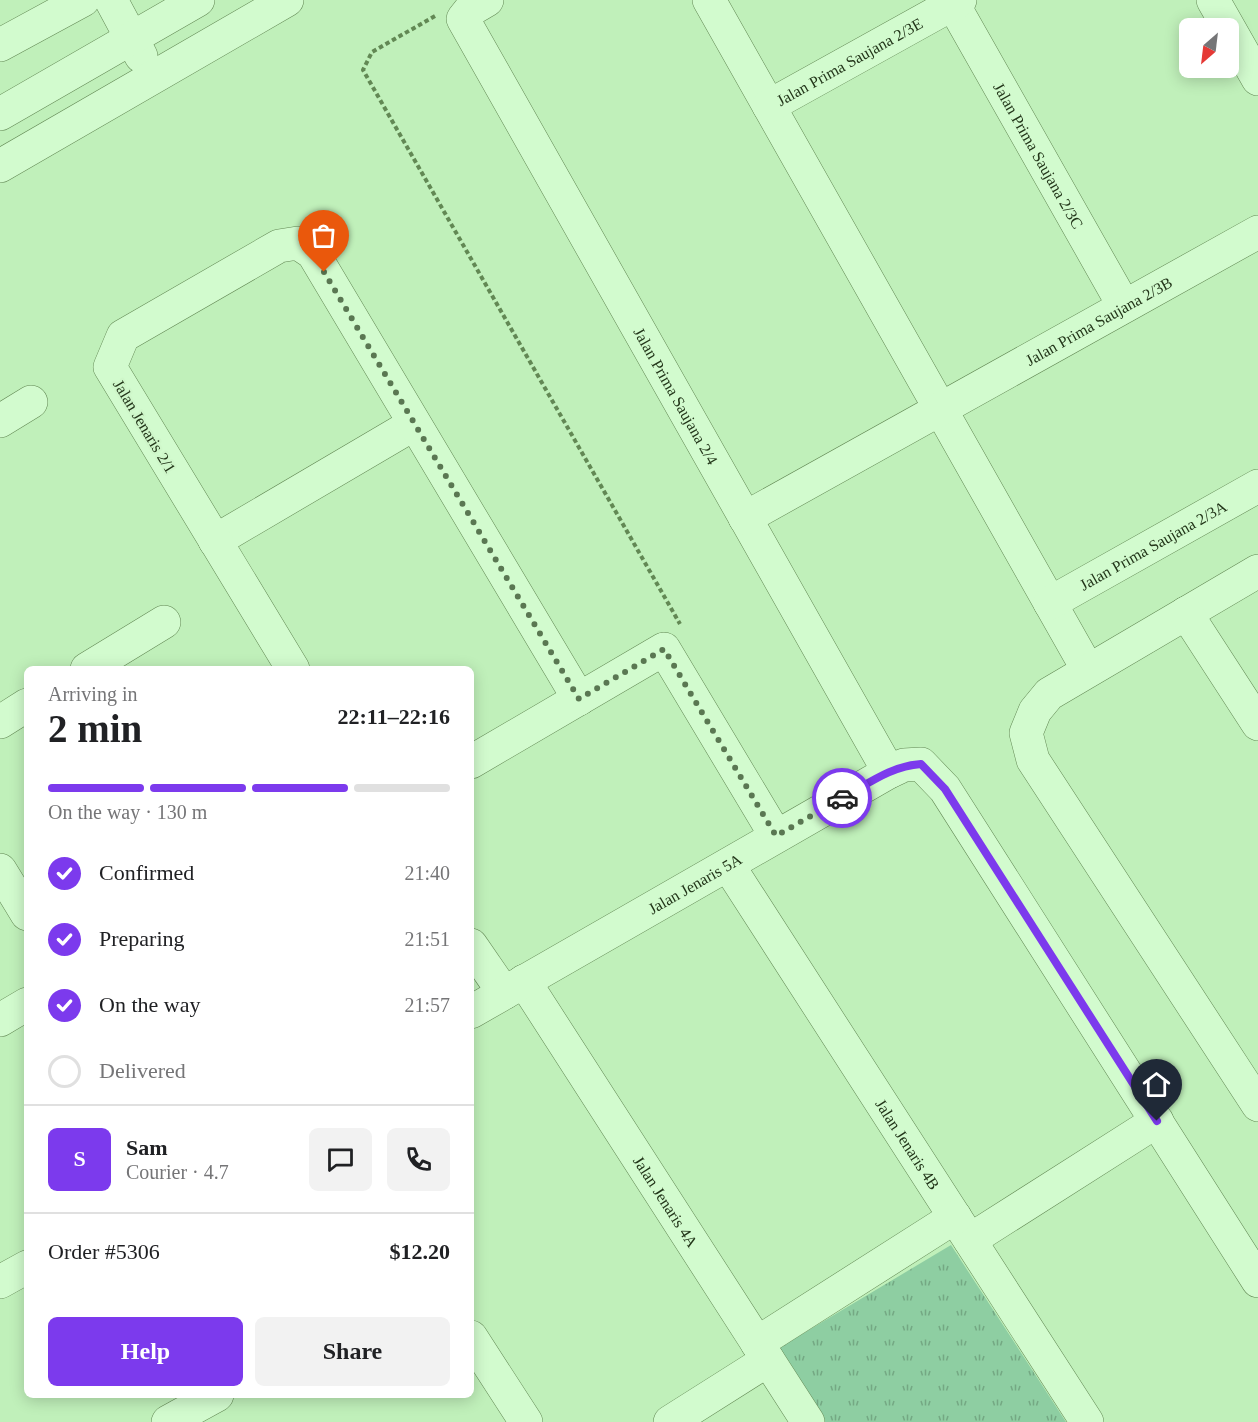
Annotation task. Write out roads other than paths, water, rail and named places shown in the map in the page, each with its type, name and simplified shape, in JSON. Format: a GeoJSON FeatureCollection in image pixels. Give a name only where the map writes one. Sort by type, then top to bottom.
{"type":"FeatureCollection","features":[{"type":"Feature","properties":{"kind":"street"},"geometry":{"type":"LineString","coordinates":[[0,45],[83,0]]}},
{"type":"Feature","properties":{"kind":"street"},"geometry":{"type":"LineString","coordinates":[[111,0],[153,78]]}},
{"type":"Feature","properties":{"kind":"street"},"geometry":{"type":"LineString","coordinates":[[0,114],[198,0]]}},
{"type":"Feature","properties":{"kind":"street"},"geometry":{"type":"LineString","coordinates":[[0,166],[287,0]]}},
{"type":"Feature","properties":{"kind":"street"},"geometry":{"type":"LineString","coordinates":[[709,0],[1088,670]]}},
{"type":"Feature","properties":{"kind":"street"},"geometry":{"type":"LineString","coordinates":[[1213,0],[1258,80]]}},
{"type":"Feature","properties":{"kind":"street","name":"Jalan Prima Saujana 2/3E"},"geometry":{"type":"LineString","coordinates":[[769,106],[957,2]]}},
{"type":"Feature","properties":{"kind":"street","name":"Jalan Prima Saujana 2/3C"},"geometry":{"type":"LineString","coordinates":[[957,2],[1124,306]]}},
{"type":"Feature","properties":{"kind":"street","name":"Jalan Prima Saujana 2/4"},"geometry":{"type":"LineString","coordinates":[[475,10],[745,518],[889,772]]}},
{"type":"Feature","properties":{"kind":"street","name":"Jalan Prima Saujana 2/3B"},"geometry":{"type":"LineString","coordinates":[[745,518],[1258,232]]}},
{"type":"Feature","properties":{"kind":"street","name":"Jalan Jenaris 2/1"},"geometry":{"type":"LineString","coordinates":[[291,666],[110,367],[123,336],[279,246],[298,243],[313,253],[414,424]]}},
{"type":"Feature","properties":{"kind":"street"},"geometry":{"type":"LineString","coordinates":[[0,421],[31,402]]}},
{"type":"Feature","properties":{"kind":"street"},"geometry":{"type":"LineString","coordinates":[[215,541],[414,424],[579,699]]}},
{"type":"Feature","properties":{"kind":"street","name":"Jalan Prima Saujana 2/3A"},"geometry":{"type":"LineString","coordinates":[[1050,603],[1258,486]]}},
{"type":"Feature","properties":{"kind":"street"},"geometry":{"type":"LineString","coordinates":[[1258,571],[1049,694],[1035,711],[1026,733],[1033,760],[1249,1070],[1258,1105]]}},
{"type":"Feature","properties":{"kind":"street"},"geometry":{"type":"LineString","coordinates":[[1186,613],[1258,724]]}},
{"type":"Feature","properties":{"kind":"street"},"geometry":{"type":"LineString","coordinates":[[92,666],[164,622]]}},
{"type":"Feature","properties":{"kind":"street"},"geometry":{"type":"LineString","coordinates":[[474,760],[579,699],[672,637],[776,836]]}},
{"type":"Feature","properties":{"kind":"street"},"geometry":{"type":"LineString","coordinates":[[0,722],[24,707]]}},
{"type":"Feature","properties":{"kind":"street","name":"Jalan Jenaris 5A"},"geometry":{"type":"LineString","coordinates":[[474,1010],[889,772],[904,765],[921,764],[945,789],[1157,1121]]}},
{"type":"Feature","properties":{"kind":"street","name":"Jalan Jenaris 4B"},"geometry":{"type":"LineString","coordinates":[[728,864],[1087,1422]]}},
{"type":"Feature","properties":{"kind":"street"},"geometry":{"type":"LineString","coordinates":[[0,870],[24,909]]}},
{"type":"Feature","properties":{"kind":"street"},"geometry":{"type":"LineString","coordinates":[[474,948],[514,987]]}},
{"type":"Feature","properties":{"kind":"street","name":"Jalan Jenaris 4A"},"geometry":{"type":"LineString","coordinates":[[514,987],[808,1422]]}},
{"type":"Feature","properties":{"kind":"street"},"geometry":{"type":"LineString","coordinates":[[0,1020],[24,1006]]}},
{"type":"Feature","properties":{"kind":"street"},"geometry":{"type":"LineString","coordinates":[[670,1422],[762,1351],[962,1228],[1157,1121],[1258,1281]]}},
{"type":"Feature","properties":{"kind":"street"},"geometry":{"type":"LineString","coordinates":[[0,1282],[24,1269]]}},
{"type":"Feature","properties":{"kind":"street"},"geometry":{"type":"LineString","coordinates":[[474,1342],[526,1422]]}},
{"type":"Feature","properties":{"kind":"street"},"geometry":{"type":"LineString","coordinates":[[168,1422],[212,1398]]}}]}
